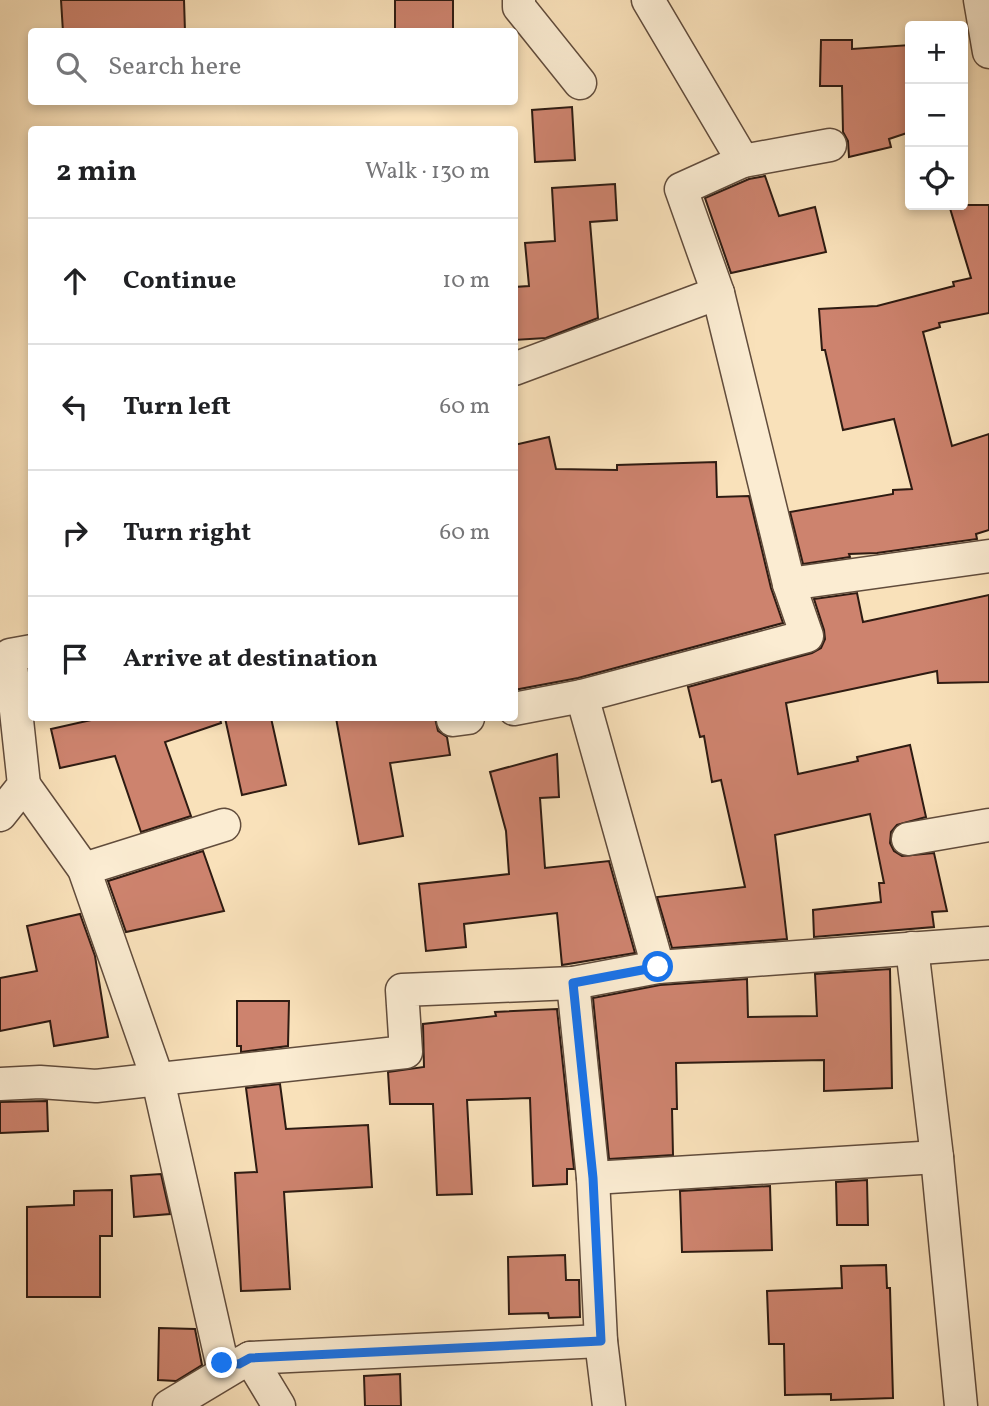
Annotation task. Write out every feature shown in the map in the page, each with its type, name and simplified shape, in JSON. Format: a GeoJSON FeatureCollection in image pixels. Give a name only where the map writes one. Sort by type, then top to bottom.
{"type":"FeatureCollection","features":[{"type":"Feature","properties":{"kind":"street"},"geometry":{"type":"LineString","coordinates":[[519,0],[519,7],[580,83]]}},
{"type":"Feature","properties":{"kind":"street"},"geometry":{"type":"LineString","coordinates":[[648,0],[743,161]]}},
{"type":"Feature","properties":{"kind":"street"},"geometry":{"type":"LineString","coordinates":[[980,0],[989,52]]}},
{"type":"Feature","properties":{"kind":"street"},"geometry":{"type":"LineString","coordinates":[[518,708],[582,696],[807,636],[789,584],[718,293],[681,189],[743,161],[830,145]]}},
{"type":"Feature","properties":{"kind":"street"},"geometry":{"type":"LineString","coordinates":[[518,368],[718,293]]}},
{"type":"Feature","properties":{"kind":"street"},"geometry":{"type":"LineString","coordinates":[[789,584],[989,556]]}},
{"type":"Feature","properties":{"kind":"street"},"geometry":{"type":"LineString","coordinates":[[14,654],[24,785],[85,869],[158,1080],[222,1363],[601,1341]]}},
{"type":"Feature","properties":{"kind":"street"},"geometry":{"type":"LineString","coordinates":[[582,696],[658,967]]}},
{"type":"Feature","properties":{"kind":"street"},"geometry":{"type":"LineString","coordinates":[[0,815],[24,785]]}},
{"type":"Feature","properties":{"kind":"street"},"geometry":{"type":"LineString","coordinates":[[85,869],[224,825]]}},
{"type":"Feature","properties":{"kind":"street"},"geometry":{"type":"LineString","coordinates":[[908,839],[989,825]]}},
{"type":"Feature","properties":{"kind":"street"},"geometry":{"type":"LineString","coordinates":[[0,1084],[40,1082],[96,1086],[405,1052],[402,990],[573,983],[658,967],[989,943]]}},
{"type":"Feature","properties":{"kind":"street"},"geometry":{"type":"LineString","coordinates":[[912,948],[937,1157],[961,1406]]}},
{"type":"Feature","properties":{"kind":"street"},"geometry":{"type":"LineString","coordinates":[[573,983],[593,1178],[601,1341],[610,1406]]}},
{"type":"Feature","properties":{"kind":"street"},"geometry":{"type":"LineString","coordinates":[[593,1178],[937,1157]]}},
{"type":"Feature","properties":{"kind":"street"},"geometry":{"type":"LineString","coordinates":[[169,1406],[245,1361]]}},
{"type":"Feature","properties":{"kind":"street"},"geometry":{"type":"LineString","coordinates":[[245,1361],[279,1406]]}},
{"type":"Feature","properties":{"kind":"building"},"geometry":{"type":"Polygon","coordinates":[[[61,0],[184,0],[185,28],[63,28],[61,0]]]}},
{"type":"Feature","properties":{"kind":"building"},"geometry":{"type":"Polygon","coordinates":[[[395,0],[453,0],[453,28],[395,28],[395,0]]]}},
{"type":"Feature","properties":{"kind":"building"},"geometry":{"type":"Polygon","coordinates":[[[821,40],[852,40],[852,49],[905,45],[905,134],[889,139],[891,147],[849,157],[848,141],[843,132],[842,86],[820,86],[821,40]]]}},
{"type":"Feature","properties":{"kind":"building"},"geometry":{"type":"Polygon","coordinates":[[[572,107],[575,160],[535,162],[532,110],[572,107]]]}},
{"type":"Feature","properties":{"kind":"building"},"geometry":{"type":"Polygon","coordinates":[[[765,176],[779,216],[815,207],[826,252],[731,273],[705,198],[749,179],[765,176]]]}},
{"type":"Feature","properties":{"kind":"building"},"geometry":{"type":"Polygon","coordinates":[[[615,184],[617,220],[590,222],[598,318],[546,338],[518,340],[518,287],[529,286],[525,243],[555,241],[552,188],[615,184]]]}},
{"type":"Feature","properties":{"kind":"building"},"geometry":{"type":"Polygon","coordinates":[[[968,205],[989,205],[989,313],[939,323],[940,327],[923,332],[952,446],[989,434],[989,530],[976,534],[977,539],[877,553],[849,554],[850,557],[803,564],[790,512],[893,494],[893,490],[912,489],[894,419],[843,430],[825,350],[822,350],[819,309],[877,306],[954,286],[953,282],[971,278],[951,210],[968,210],[968,205]]]}},
{"type":"Feature","properties":{"kind":"building"},"geometry":{"type":"Polygon","coordinates":[[[549,437],[556,469],[617,470],[617,465],[716,462],[717,497],[749,496],[771,588],[783,623],[578,678],[518,689],[518,444],[549,437]]]}},
{"type":"Feature","properties":{"kind":"building"},"geometry":{"type":"Polygon","coordinates":[[[857,593],[863,622],[989,595],[989,682],[938,683],[937,671],[786,703],[798,774],[858,761],[857,757],[910,745],[926,817],[897,825],[891,832],[890,843],[894,851],[902,856],[934,853],[947,911],[932,912],[934,927],[814,937],[813,910],[881,902],[879,883],[884,883],[870,814],[775,835],[787,939],[672,948],[657,897],[745,887],[721,780],[712,782],[704,736],[700,737],[688,687],[812,653],[821,648],[825,639],[824,630],[814,599],[857,593]]]}},
{"type":"Feature","properties":{"kind":"building"},"geometry":{"type":"Polygon","coordinates":[[[87,721],[221,723],[165,742],[191,816],[141,832],[115,756],[60,768],[51,729],[87,721]]]}},
{"type":"Feature","properties":{"kind":"building"},"geometry":{"type":"Polygon","coordinates":[[[226,721],[272,721],[286,785],[242,795],[226,721]]]}},
{"type":"Feature","properties":{"kind":"building"},"geometry":{"type":"Polygon","coordinates":[[[337,721],[436,721],[438,731],[447,737],[450,755],[390,763],[403,836],[359,844],[337,721]]]}},
{"type":"Feature","properties":{"kind":"building"},"geometry":{"type":"Polygon","coordinates":[[[557,754],[559,797],[540,798],[545,868],[609,861],[635,953],[562,965],[557,913],[464,924],[466,947],[426,951],[419,884],[509,874],[506,831],[490,772],[557,754]]]}},
{"type":"Feature","properties":{"kind":"building"},"geometry":{"type":"Polygon","coordinates":[[[203,851],[224,911],[126,932],[108,881],[203,851]]]}},
{"type":"Feature","properties":{"kind":"building"},"geometry":{"type":"Polygon","coordinates":[[[80,914],[95,956],[108,1037],[54,1046],[50,1021],[0,1031],[0,978],[37,971],[27,926],[80,914]]]}},
{"type":"Feature","properties":{"kind":"building"},"geometry":{"type":"Polygon","coordinates":[[[890,969],[892,1088],[824,1091],[824,1060],[676,1063],[677,1109],[672,1109],[673,1155],[609,1159],[593,998],[660,985],[747,979],[748,1017],[817,1016],[815,974],[890,969]]]}},
{"type":"Feature","properties":{"kind":"building"},"geometry":{"type":"Polygon","coordinates":[[[237,1001],[289,1001],[288,1046],[241,1052],[241,1046],[237,1046],[237,1001]]]}},
{"type":"Feature","properties":{"kind":"building"},"geometry":{"type":"Polygon","coordinates":[[[557,1009],[574,1169],[567,1169],[567,1184],[533,1186],[530,1098],[467,1100],[472,1194],[437,1195],[433,1104],[390,1104],[388,1072],[424,1067],[423,1024],[496,1016],[495,1012],[557,1009]]]}},
{"type":"Feature","properties":{"kind":"building"},"geometry":{"type":"Polygon","coordinates":[[[280,1084],[286,1129],[368,1125],[372,1187],[284,1192],[290,1289],[241,1291],[235,1173],[257,1172],[246,1088],[280,1084]]]}},
{"type":"Feature","properties":{"kind":"building"},"geometry":{"type":"Polygon","coordinates":[[[47,1101],[48,1131],[0,1133],[0,1102],[47,1101]]]}},
{"type":"Feature","properties":{"kind":"building"},"geometry":{"type":"Polygon","coordinates":[[[161,1174],[170,1214],[134,1217],[131,1176],[161,1174]]]}},
{"type":"Feature","properties":{"kind":"building"},"geometry":{"type":"Polygon","coordinates":[[[867,1180],[868,1225],[837,1225],[836,1182],[867,1180]]]}},
{"type":"Feature","properties":{"kind":"building"},"geometry":{"type":"Polygon","coordinates":[[[770,1186],[772,1250],[682,1252],[680,1191],[770,1186]]]}},
{"type":"Feature","properties":{"kind":"building"},"geometry":{"type":"Polygon","coordinates":[[[112,1190],[112,1236],[100,1236],[100,1297],[27,1297],[27,1207],[74,1205],[74,1191],[112,1190]]]}},
{"type":"Feature","properties":{"kind":"building"},"geometry":{"type":"Polygon","coordinates":[[[565,1255],[566,1280],[579,1280],[580,1317],[549,1318],[548,1313],[509,1314],[508,1257],[565,1255]]]}},
{"type":"Feature","properties":{"kind":"building"},"geometry":{"type":"Polygon","coordinates":[[[886,1265],[887,1288],[890,1288],[893,1398],[831,1400],[831,1394],[785,1395],[784,1344],[769,1344],[767,1291],[842,1288],[841,1266],[886,1265]]]}},
{"type":"Feature","properties":{"kind":"building"},"geometry":{"type":"Polygon","coordinates":[[[159,1328],[195,1329],[202,1365],[176,1381],[158,1380],[159,1328]]]}},
{"type":"Feature","properties":{"kind":"building"},"geometry":{"type":"Polygon","coordinates":[[[400,1374],[401,1406],[365,1406],[364,1376],[400,1374]]]}},
{"type":"Feature","properties":{"kind":"route"},"geometry":{"type":"LineString","coordinates":[[222,1363],[239,1364],[250,1358],[601,1341],[593,1178],[573,983],[658,967]]}}]}
